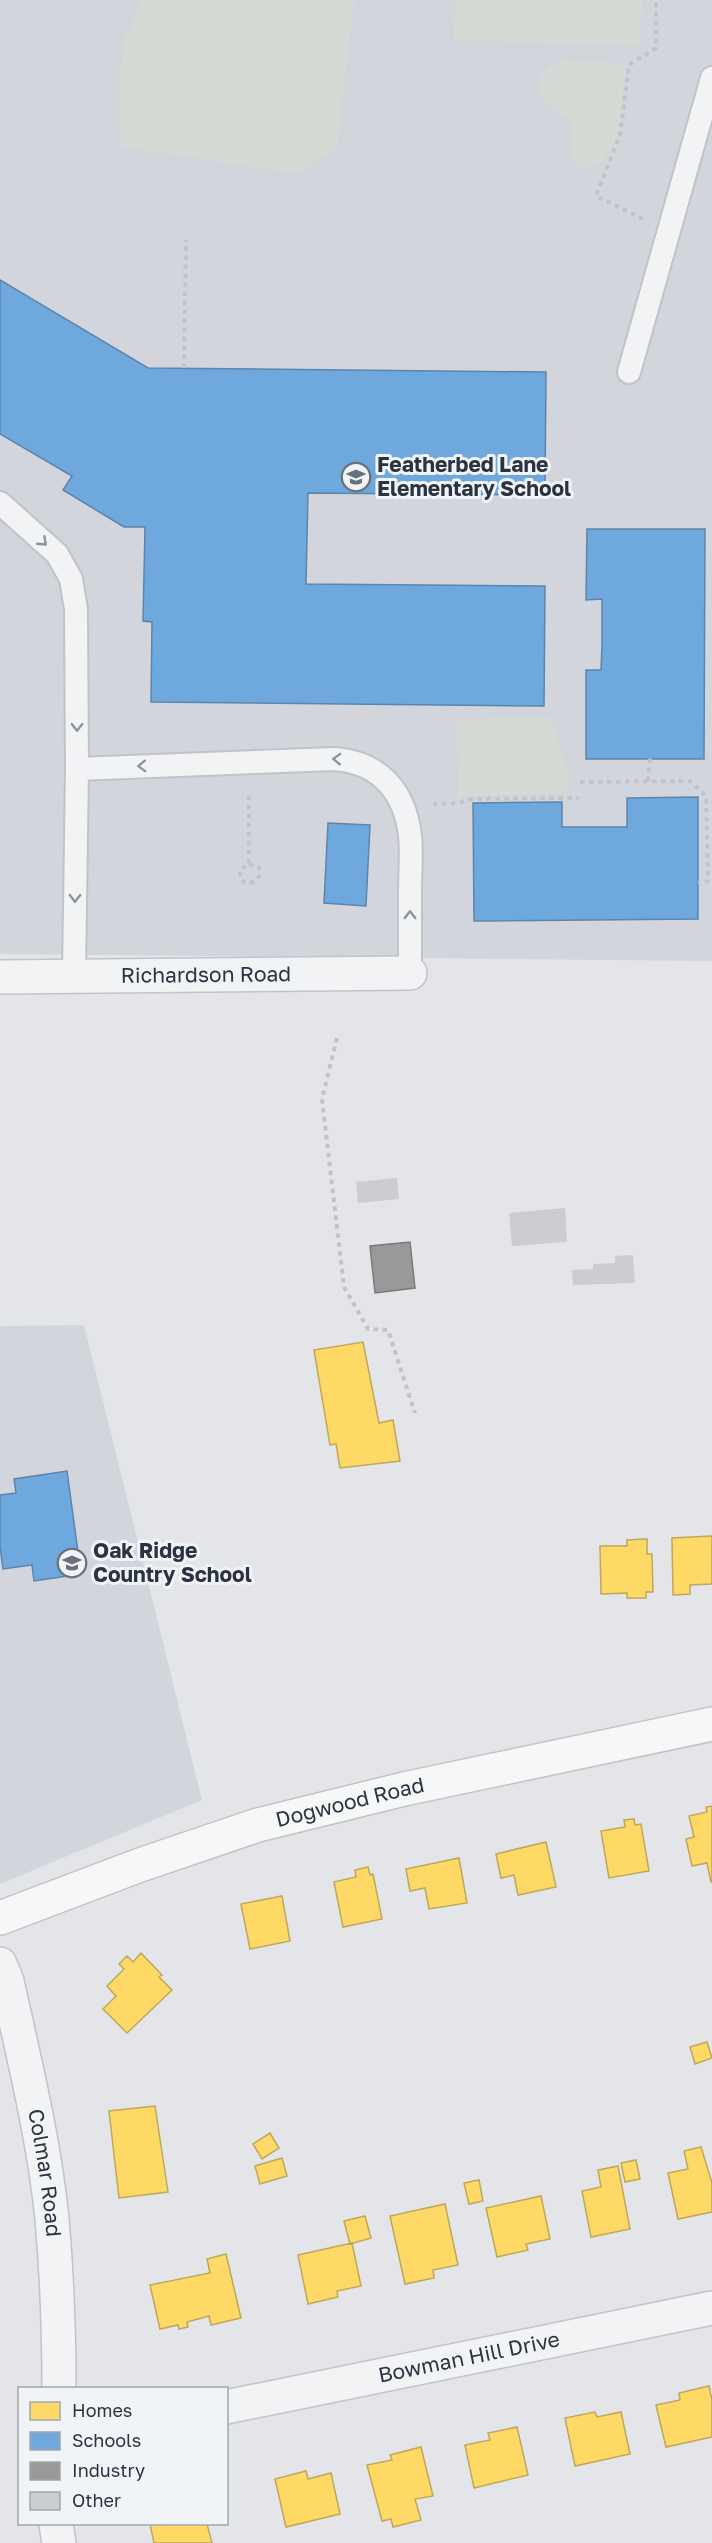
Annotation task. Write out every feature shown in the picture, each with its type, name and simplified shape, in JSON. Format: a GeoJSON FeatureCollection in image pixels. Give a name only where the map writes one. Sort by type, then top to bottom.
{"type":"FeatureCollection","features":[{"type":"Feature","properties":{"kind":"main road","name":"Dogwood Road"},"geometry":{"type":"LineString","coordinates":[[0,1918],[140,1865],[258,1825],[396,1791],[712,1724]]}},
{"type":"Feature","properties":{"kind":"street","name":"Richardson Road"},"geometry":{"type":"LineString","coordinates":[[0,977],[410,973]]}},
{"type":"Feature","properties":{"kind":"street","name":"Colmar Road"},"geometry":{"type":"LineString","coordinates":[[0,1964],[7,1981],[31,2094],[51,2217],[58,2320],[59,2387]]}},
{"type":"Feature","properties":{"kind":"street","name":"Bowman Hill Drive"},"geometry":{"type":"LineString","coordinates":[[228,2408],[712,2308]]}},
{"type":"Feature","properties":{"kind":"street"},"geometry":{"type":"LineString","coordinates":[[56,2525],[59,2543]]}},
{"type":"Feature","properties":{"kind":"lane"},"geometry":{"type":"LineString","coordinates":[[629,372],[712,78]]}},
{"type":"Feature","properties":{"kind":"lane"},"geometry":{"type":"LineString","coordinates":[[0,503],[57,554],[71,579],[76,609],[77,769],[74,975]]}},
{"type":"Feature","properties":{"kind":"lane"},"geometry":{"type":"LineString","coordinates":[[77,769],[334,759],[354,761],[372,768],[389,784],[404,811],[410,835],[410,973]]}},
{"type":"Feature","properties":{"kind":"path"},"geometry":{"type":"LineString","coordinates":[[646,221],[596,196],[620,135],[629,65],[656,48],[656,0]]}},
{"type":"Feature","properties":{"kind":"path"},"geometry":{"type":"LineString","coordinates":[[184,368],[186,240]]}},
{"type":"Feature","properties":{"kind":"path"},"geometry":{"type":"LineString","coordinates":[[648,781],[650,758]]}},
{"type":"Feature","properties":{"kind":"path"},"geometry":{"type":"LineString","coordinates":[[580,782],[690,781],[706,796],[708,881],[698,883]]}},
{"type":"Feature","properties":{"kind":"path"},"geometry":{"type":"LineString","coordinates":[[249,785],[249,864]]}},
{"type":"Feature","properties":{"kind":"path"},"geometry":{"type":"LineString","coordinates":[[431,804],[459,803],[471,799],[579,798]]}},
{"type":"Feature","properties":{"kind":"path"},"geometry":{"type":"LineString","coordinates":[[249,864],[259,867],[259,876],[254,882],[244,883],[240,878],[240,870],[249,864]]}},
{"type":"Feature","properties":{"kind":"path"},"geometry":{"type":"LineString","coordinates":[[337,1038],[322,1099],[344,1287],[368,1329],[388,1330],[415,1413]]}},
{"type":"Feature","properties":{"kind":"shaded area","name":"Featherbed Lane Elementary School"},"geometry":{"type":"Polygon","coordinates":[[[0,0],[712,0],[712,961],[0,954],[0,0]]]}},
{"type":"Feature","properties":{"kind":"shaded area"},"geometry":{"type":"Polygon","coordinates":[[[143,0],[354,0],[337,147],[298,174],[121,147],[119,75],[126,36],[143,0]]]}},
{"type":"Feature","properties":{"kind":"shaded area"},"geometry":{"type":"Polygon","coordinates":[[[455,0],[642,0],[640,46],[454,40],[455,0]]]}},
{"type":"Feature","properties":{"kind":"shaded area"},"geometry":{"type":"Polygon","coordinates":[[[559,61],[626,63],[622,110],[614,143],[606,156],[595,165],[581,169],[572,159],[572,123],[544,102],[537,86],[547,70],[559,61]]]}},
{"type":"Feature","properties":{"kind":"shaded area"},"geometry":{"type":"Polygon","coordinates":[[[550,717],[569,777],[566,792],[458,797],[457,719],[550,717]]]}},
{"type":"Feature","properties":{"kind":"shaded area","name":"Oak Ridge Country School"},"geometry":{"type":"Polygon","coordinates":[[[84,1325],[202,1800],[0,1884],[0,1326],[84,1325]]]}},
{"type":"Feature","properties":{"kind":"building: Homes"},"geometry":{"type":"Polygon","coordinates":[[[363,1342],[379,1423],[393,1420],[400,1461],[340,1468],[336,1444],[330,1445],[314,1350],[363,1342]]]}},
{"type":"Feature","properties":{"kind":"building: Homes"},"geometry":{"type":"Polygon","coordinates":[[[712,1536],[712,1584],[690,1585],[690,1594],[673,1595],[672,1538],[712,1536]]]}},
{"type":"Feature","properties":{"kind":"building: Homes"},"geometry":{"type":"Polygon","coordinates":[[[647,1539],[647,1554],[652,1554],[653,1592],[646,1592],[646,1598],[627,1598],[627,1593],[601,1594],[600,1546],[627,1546],[627,1540],[647,1539]]]}},
{"type":"Feature","properties":{"kind":"building: Homes"},"geometry":{"type":"Polygon","coordinates":[[[712,1806],[711,1882],[707,1863],[692,1866],[686,1839],[694,1837],[689,1816],[707,1812],[706,1807],[712,1806]]]}},
{"type":"Feature","properties":{"kind":"building: Homes"},"geometry":{"type":"Polygon","coordinates":[[[634,1819],[635,1825],[641,1824],[649,1871],[609,1878],[601,1831],[625,1827],[624,1820],[634,1819]]]}},
{"type":"Feature","properties":{"kind":"building: Homes"},"geometry":{"type":"Polygon","coordinates":[[[546,1842],[556,1887],[518,1895],[514,1875],[501,1878],[496,1854],[546,1842]]]}},
{"type":"Feature","properties":{"kind":"building: Homes"},"geometry":{"type":"Polygon","coordinates":[[[459,1858],[467,1903],[429,1909],[425,1888],[410,1891],[406,1869],[459,1858]]]}},
{"type":"Feature","properties":{"kind":"building: Homes"},"geometry":{"type":"Polygon","coordinates":[[[368,1867],[370,1875],[373,1874],[382,1919],[343,1927],[334,1882],[356,1877],[355,1870],[368,1867]]]}},
{"type":"Feature","properties":{"kind":"building: Homes"},"geometry":{"type":"Polygon","coordinates":[[[282,1896],[290,1941],[250,1949],[241,1904],[282,1896]]]}},
{"type":"Feature","properties":{"kind":"building: Homes"},"geometry":{"type":"Polygon","coordinates":[[[141,1953],[162,1975],[159,1977],[172,1990],[127,2033],[103,2009],[116,1996],[107,1986],[124,1969],[119,1964],[127,1956],[133,1962],[141,1953]]]}},
{"type":"Feature","properties":{"kind":"building: Homes"},"geometry":{"type":"Polygon","coordinates":[[[707,2042],[712,2058],[695,2064],[690,2047],[707,2042]]]}},
{"type":"Feature","properties":{"kind":"building: Homes"},"geometry":{"type":"Polygon","coordinates":[[[155,2106],[168,2192],[119,2198],[109,2111],[155,2106]]]}},
{"type":"Feature","properties":{"kind":"building: Homes"},"geometry":{"type":"Polygon","coordinates":[[[270,2133],[279,2148],[262,2159],[253,2144],[270,2133]]]}},
{"type":"Feature","properties":{"kind":"building: Homes"},"geometry":{"type":"Polygon","coordinates":[[[701,2147],[712,2183],[712,2212],[678,2219],[668,2173],[688,2169],[684,2151],[701,2147]]]}},
{"type":"Feature","properties":{"kind":"building: Homes"},"geometry":{"type":"Polygon","coordinates":[[[282,2158],[287,2176],[260,2184],[255,2166],[282,2158]]]}},
{"type":"Feature","properties":{"kind":"building: Homes"},"geometry":{"type":"Polygon","coordinates":[[[636,2160],[640,2179],[625,2182],[621,2163],[636,2160]]]}},
{"type":"Feature","properties":{"kind":"building: Homes"},"geometry":{"type":"Polygon","coordinates":[[[618,2166],[630,2229],[591,2237],[582,2191],[601,2187],[598,2170],[618,2166]]]}},
{"type":"Feature","properties":{"kind":"building: Homes"},"geometry":{"type":"Polygon","coordinates":[[[479,2180],[483,2201],[469,2204],[464,2183],[479,2180]]]}},
{"type":"Feature","properties":{"kind":"building: Homes"},"geometry":{"type":"Polygon","coordinates":[[[541,2196],[550,2239],[526,2244],[528,2250],[497,2257],[486,2208],[541,2196]]]}},
{"type":"Feature","properties":{"kind":"building: Homes"},"geometry":{"type":"Polygon","coordinates":[[[445,2204],[458,2265],[433,2270],[434,2278],[405,2284],[390,2216],[445,2204]]]}},
{"type":"Feature","properties":{"kind":"building: Homes"},"geometry":{"type":"Polygon","coordinates":[[[365,2216],[371,2238],[350,2244],[344,2221],[365,2216]]]}},
{"type":"Feature","properties":{"kind":"building: Homes"},"geometry":{"type":"Polygon","coordinates":[[[352,2243],[361,2286],[337,2291],[338,2297],[308,2304],[298,2255],[352,2243]]]}},
{"type":"Feature","properties":{"kind":"building: Homes"},"geometry":{"type":"Polygon","coordinates":[[[226,2254],[241,2318],[211,2325],[209,2316],[187,2322],[188,2327],[179,2329],[178,2325],[160,2329],[150,2285],[210,2273],[207,2259],[226,2254]]]}},
{"type":"Feature","properties":{"kind":"building: Homes"},"geometry":{"type":"Polygon","coordinates":[[[709,2386],[712,2400],[712,2437],[666,2447],[656,2405],[680,2400],[679,2393],[709,2386]]]}},
{"type":"Feature","properties":{"kind":"building: Homes"},"geometry":{"type":"Polygon","coordinates":[[[595,2412],[597,2417],[621,2412],[630,2454],[575,2466],[565,2418],[595,2412]]]}},
{"type":"Feature","properties":{"kind":"building: Homes"},"geometry":{"type":"Polygon","coordinates":[[[517,2427],[528,2475],[474,2488],[465,2445],[490,2440],[488,2433],[517,2427]]]}},
{"type":"Feature","properties":{"kind":"building: Homes"},"geometry":{"type":"Polygon","coordinates":[[[421,2447],[433,2496],[415,2499],[421,2520],[393,2527],[391,2519],[382,2521],[367,2465],[392,2460],[390,2455],[421,2447]]]}},
{"type":"Feature","properties":{"kind":"building: Homes"},"geometry":{"type":"Polygon","coordinates":[[[306,2471],[308,2479],[331,2473],[340,2514],[286,2527],[275,2479],[306,2471]]]}},
{"type":"Feature","properties":{"kind":"building: Homes"},"geometry":{"type":"Polygon","coordinates":[[[150,2525],[207,2525],[212,2543],[154,2543],[150,2525]]]}},
{"type":"Feature","properties":{"kind":"building: Schools"},"geometry":{"type":"Polygon","coordinates":[[[0,280],[148,368],[546,372],[545,495],[308,493],[306,584],[545,586],[544,706],[151,702],[152,622],[143,621],[145,527],[124,527],[63,490],[72,476],[0,434],[0,280]]]}},
{"type":"Feature","properties":{"kind":"building: Schools"},"geometry":{"type":"Polygon","coordinates":[[[587,529],[705,529],[704,759],[586,759],[586,670],[601,670],[602,645],[602,599],[586,600],[587,529]]]}},
{"type":"Feature","properties":{"kind":"building: Schools"},"geometry":{"type":"Polygon","coordinates":[[[698,797],[698,919],[474,921],[473,803],[562,802],[562,827],[627,827],[627,798],[698,797]]]}},
{"type":"Feature","properties":{"kind":"building: Schools"},"geometry":{"type":"Polygon","coordinates":[[[328,823],[370,825],[366,906],[324,903],[328,823]]]}},
{"type":"Feature","properties":{"kind":"building: Schools"},"geometry":{"type":"Polygon","coordinates":[[[67,1471],[81,1574],[34,1581],[32,1565],[3,1569],[0,1547],[0,1495],[16,1493],[14,1479],[67,1471]]]}},
{"type":"Feature","properties":{"kind":"building: Industry"},"geometry":{"type":"Polygon","coordinates":[[[410,1242],[415,1288],[375,1293],[370,1246],[410,1242]]]}},
{"type":"Feature","properties":{"kind":"building: Other"},"geometry":{"type":"Polygon","coordinates":[[[397,1178],[399,1199],[358,1203],[356,1182],[397,1178]]]}},
{"type":"Feature","properties":{"kind":"building: Other"},"geometry":{"type":"Polygon","coordinates":[[[565,1208],[567,1242],[512,1246],[509,1213],[565,1208]]]}},
{"type":"Feature","properties":{"kind":"building: Other"},"geometry":{"type":"Polygon","coordinates":[[[633,1255],[635,1283],[573,1285],[572,1270],[593,1269],[593,1264],[615,1263],[615,1256],[633,1255]]]}},
{"type":"Feature","properties":{"kind":"place","name":"Featherbed Lane Elementary School"},"geometry":{"type":"Point","coordinates":[356,477]}},
{"type":"Feature","properties":{"kind":"place","name":"Oak Ridge Country School"},"geometry":{"type":"Point","coordinates":[72,1563]}}]}
